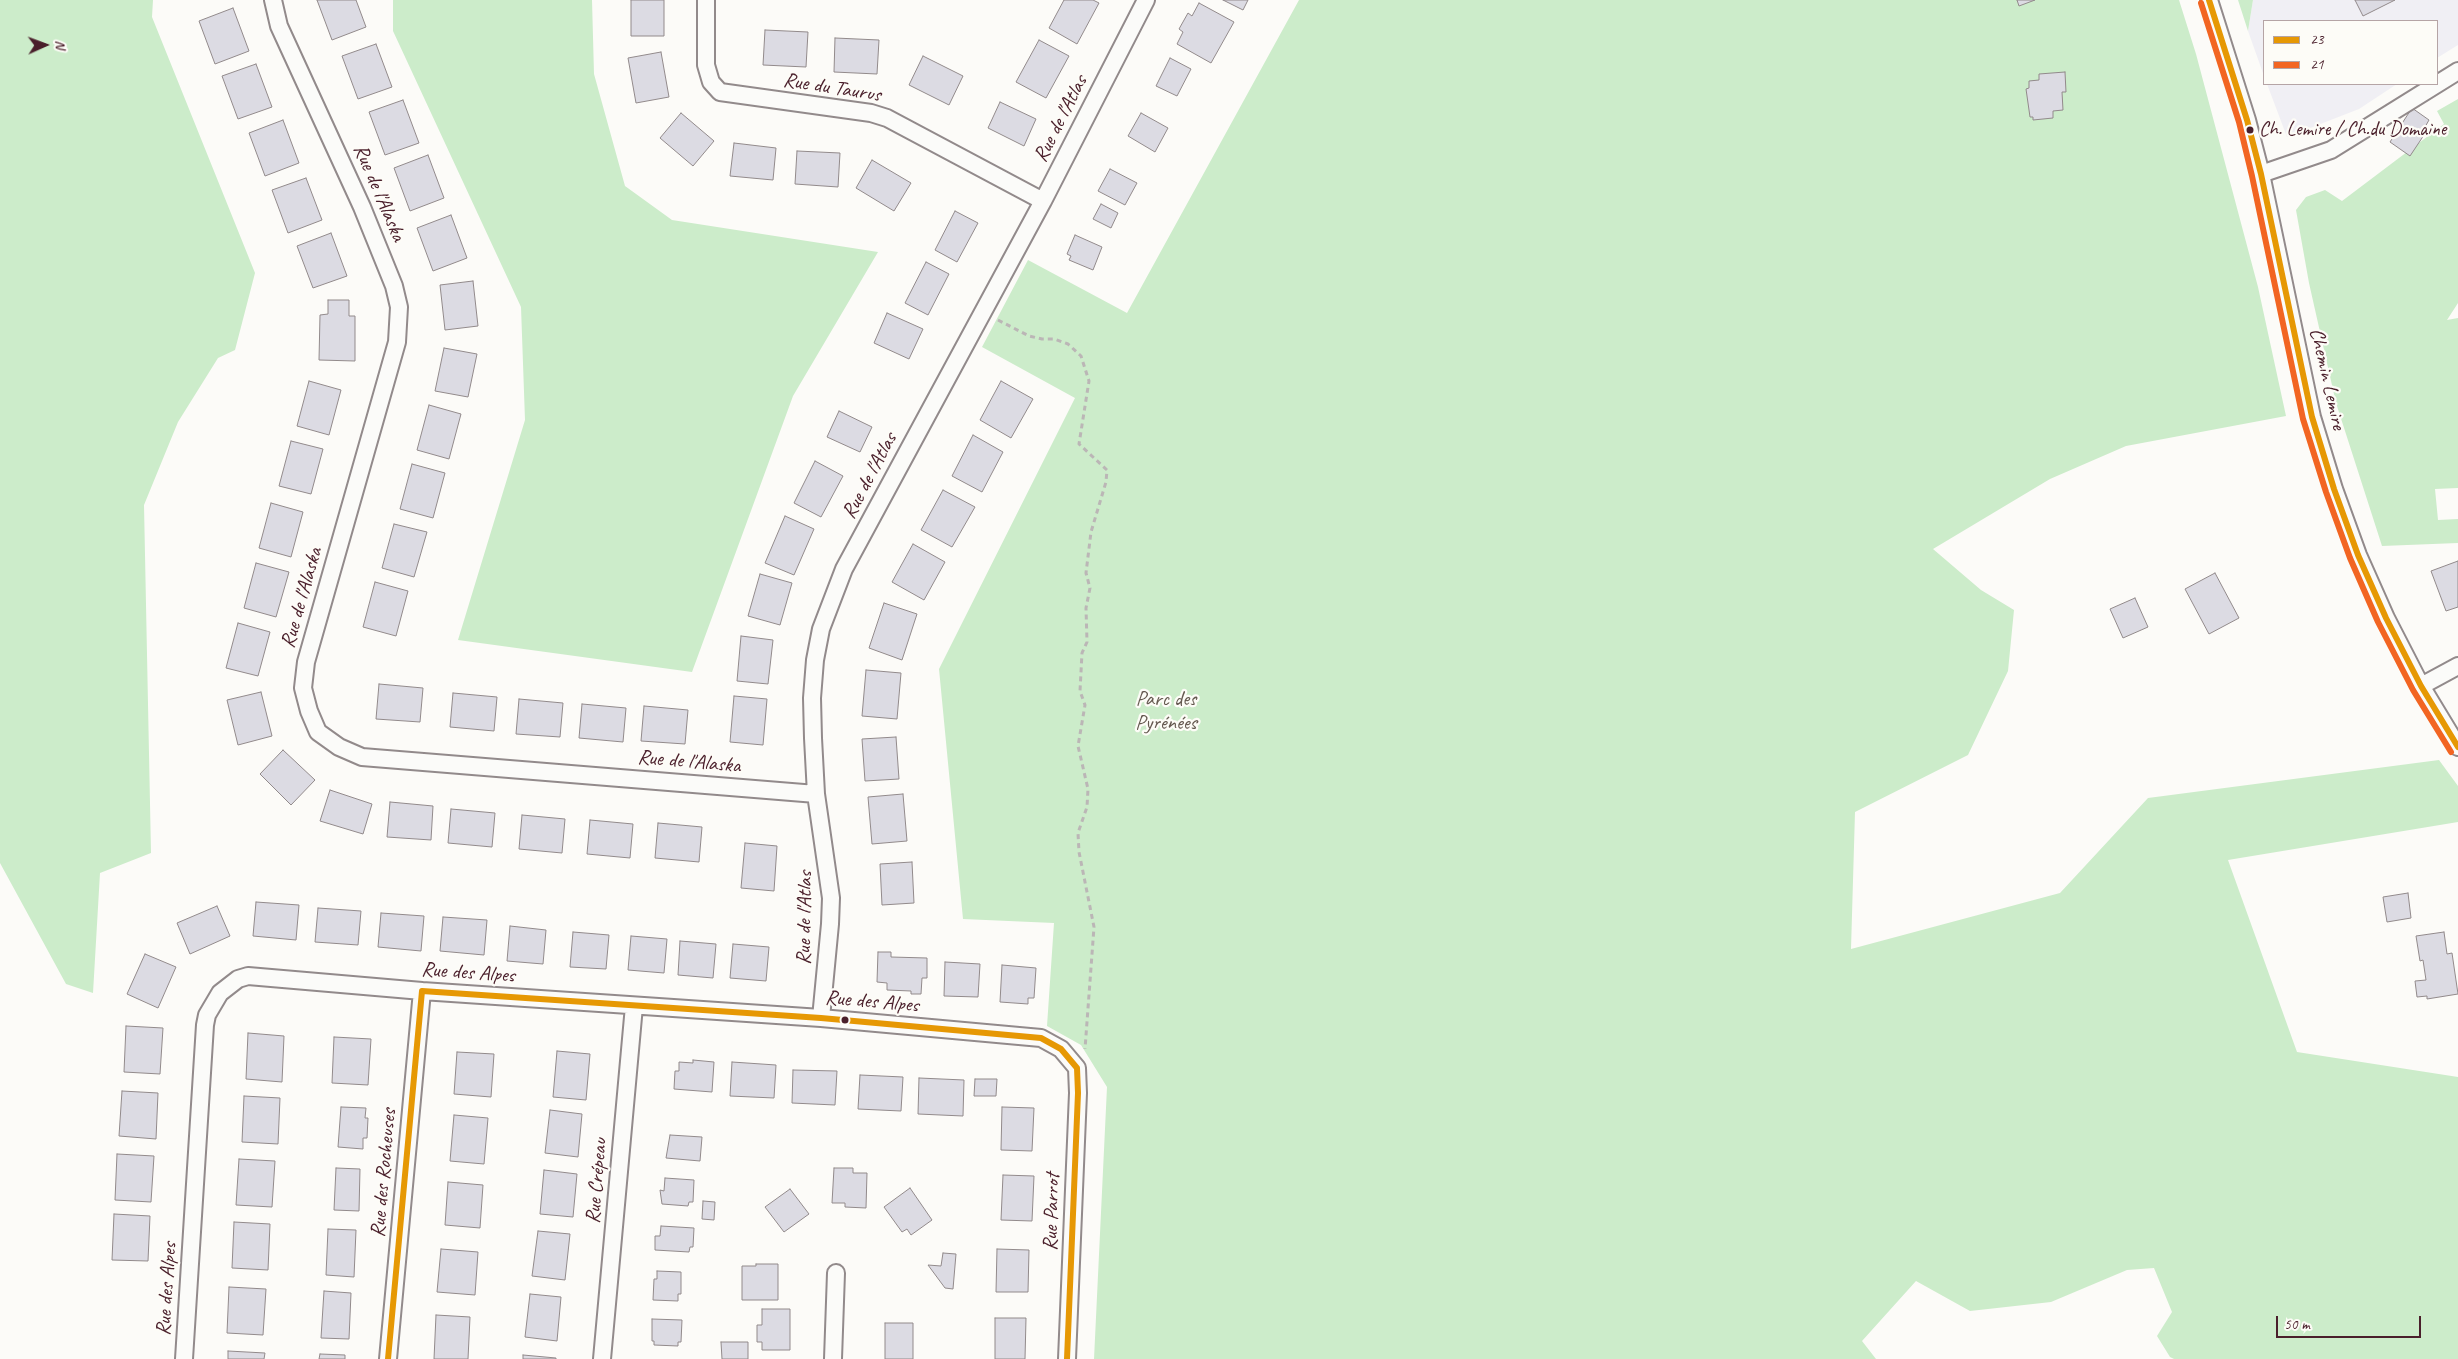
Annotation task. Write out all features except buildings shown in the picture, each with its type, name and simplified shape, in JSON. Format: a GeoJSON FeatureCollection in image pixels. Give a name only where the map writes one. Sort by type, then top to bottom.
{"type":"FeatureCollection","features":[{"type":"Feature","properties":{"kind":"street","name":"Rue de l'Alaska"},"geometry":{"type":"LineString","coordinates":[[273,0],[280,26],[366,215],[394,286],[399,307],[397,342],[306,662],[303,688],[308,711],[318,732],[339,748],[362,757],[816,794]]}},
{"type":"Feature","properties":{"kind":"street","name":"Rue du Taurus"},"geometry":{"type":"LineString","coordinates":[[706,0],[706,65],[711,82],[720,92],[871,112],[887,118],[1044,201]]}},
{"type":"Feature","properties":{"kind":"street","name":"Rue de l'Atlas"},"geometry":{"type":"LineString","coordinates":[[821,1018],[830,924],[830,898],[816,794],[812,698],[822,629],[831,600],[844,569],[982,311],[1044,201],[1146,0]]}},
{"type":"Feature","properties":{"kind":"street","name":"Chemin Lemire"},"geometry":{"type":"LineString","coordinates":[[2209,0],[2247,120],[2261,174],[2310,408],[2326,462],[2358,555],[2386,618],[2421,686],[2458,747]]}},
{"type":"Feature","properties":{"kind":"street"},"geometry":{"type":"LineString","coordinates":[[2438,83],[2458,71]]}},
{"type":"Feature","properties":{"kind":"street"},"geometry":{"type":"LineString","coordinates":[[2261,174],[2331,150],[2435,85]]}},
{"type":"Feature","properties":{"kind":"street"},"geometry":{"type":"LineString","coordinates":[[2421,686],[2458,666]]}},
{"type":"Feature","properties":{"kind":"street","name":"Rue des Alpes"},"geometry":{"type":"LineString","coordinates":[[184,1359],[205,1025],[212,1004],[230,984],[248,976],[422,991],[821,1018],[1041,1038],[1061,1049],[1077,1068]]}},
{"type":"Feature","properties":{"kind":"street","name":"Rue des Rocheuses"},"geometry":{"type":"LineString","coordinates":[[388,1359],[422,991]]}},
{"type":"Feature","properties":{"kind":"street","name":"Rue Crépeau"},"geometry":{"type":"LineString","coordinates":[[602,1359],[634,1006]]}},
{"type":"Feature","properties":{"kind":"street","name":"Rue Parrot"},"geometry":{"type":"LineString","coordinates":[[1067,1359],[1078,1093],[1077,1068]]}},
{"type":"Feature","properties":{"kind":"street"},"geometry":{"type":"LineString","coordinates":[[833,1359],[836,1273]]}},
{"type":"Feature","properties":{"kind":"path"},"geometry":{"type":"LineString","coordinates":[[982,311],[1030,336],[1042,340],[1054,339],[1068,344],[1081,356],[1089,380],[1079,444],[1107,470],[1106,482],[1091,532],[1086,573],[1090,588],[1086,608],[1087,642],[1082,653],[1080,691],[1085,706],[1078,746],[1088,789],[1086,807],[1078,833],[1079,852],[1094,927],[1084,1056],[1077,1068]]}},
{"type":"Feature","properties":{"kind":"shaded area"},"geometry":{"type":"Polygon","coordinates":[[[2253,0],[2458,0],[2458,45],[2438,57],[2438,20],[2263,20],[2263,73],[2248,31],[2253,0]]]}},
{"type":"Feature","properties":{"kind":"shaded area"},"geometry":{"type":"Polygon","coordinates":[[[2267,85],[2395,85],[2359,109],[2287,137],[2267,85]]]}},
{"type":"Feature","properties":{"kind":"green space"},"geometry":{"type":"Polygon","coordinates":[[[0,0],[153,0],[152,17],[255,273],[235,350],[218,358],[178,422],[144,505],[151,853],[100,873],[93,993],[66,984],[0,863],[0,0]]]}},
{"type":"Feature","properties":{"kind":"green space"},"geometry":{"type":"Polygon","coordinates":[[[393,0],[592,0],[594,74],[625,186],[672,220],[878,252],[793,396],[692,672],[458,640],[525,420],[521,307],[393,31],[393,0]]]}},
{"type":"Feature","properties":{"kind":"green space","name":"Parc des Pyrénées"},"geometry":{"type":"Polygon","coordinates":[[[1299,0],[2179,0],[2196,54],[2258,287],[2286,416],[2126,446],[2050,479],[1933,549],[1981,590],[2014,610],[2008,671],[1968,755],[1855,812],[1851,949],[2060,893],[2148,798],[2439,760],[2458,786],[2458,822],[2228,860],[2297,1052],[2458,1077],[2458,1359],[2174,1359],[2170,1357],[2157,1336],[2172,1312],[2154,1268],[2127,1270],[2051,1302],[1970,1311],[1916,1281],[1862,1341],[1876,1359],[1094,1359],[1107,1087],[1081,1045],[1047,1026],[1054,923],[963,919],[939,669],[1075,398],[982,347],[1028,260],[1127,313],[1299,0]]]}},
{"type":"Feature","properties":{"kind":"green space"},"geometry":{"type":"Polygon","coordinates":[[[2238,0],[2253,0],[2248,31],[2238,0]]]}},
{"type":"Feature","properties":{"kind":"green space"},"geometry":{"type":"Polygon","coordinates":[[[2458,99],[2458,303],[2447,320],[2458,318],[2458,488],[2435,489],[2438,520],[2458,519],[2458,543],[2382,546],[2336,403],[2309,283],[2296,210],[2306,197],[2325,190],[2342,201],[2444,124],[2437,111],[2458,99]]]}},
{"type":"Feature","properties":{"kind":"transit line","name":"23"},"geometry":{"type":"LineString","coordinates":[[2209,0],[2247,120],[2261,174],[2312,417],[2334,489],[2358,555],[2386,618],[2421,686],[2458,747]]}},
{"type":"Feature","properties":{"kind":"transit line","name":"21"},"geometry":{"type":"LineString","coordinates":[[2201,3],[2239,122],[2303,419],[2326,492],[2350,558],[2378,622],[2413,690],[2451,752]]}},
{"type":"Feature","properties":{"kind":"transit line","name":"23"},"geometry":{"type":"LineString","coordinates":[[388,1359],[422,991],[821,1018],[1041,1038],[1061,1049],[1077,1068],[1078,1093],[1067,1359]]}},
{"type":"Feature","properties":{"kind":"place","name":"Ch. Lemire / Ch.du Domaine"},"geometry":{"type":"Point","coordinates":[2250,130]}}]}
